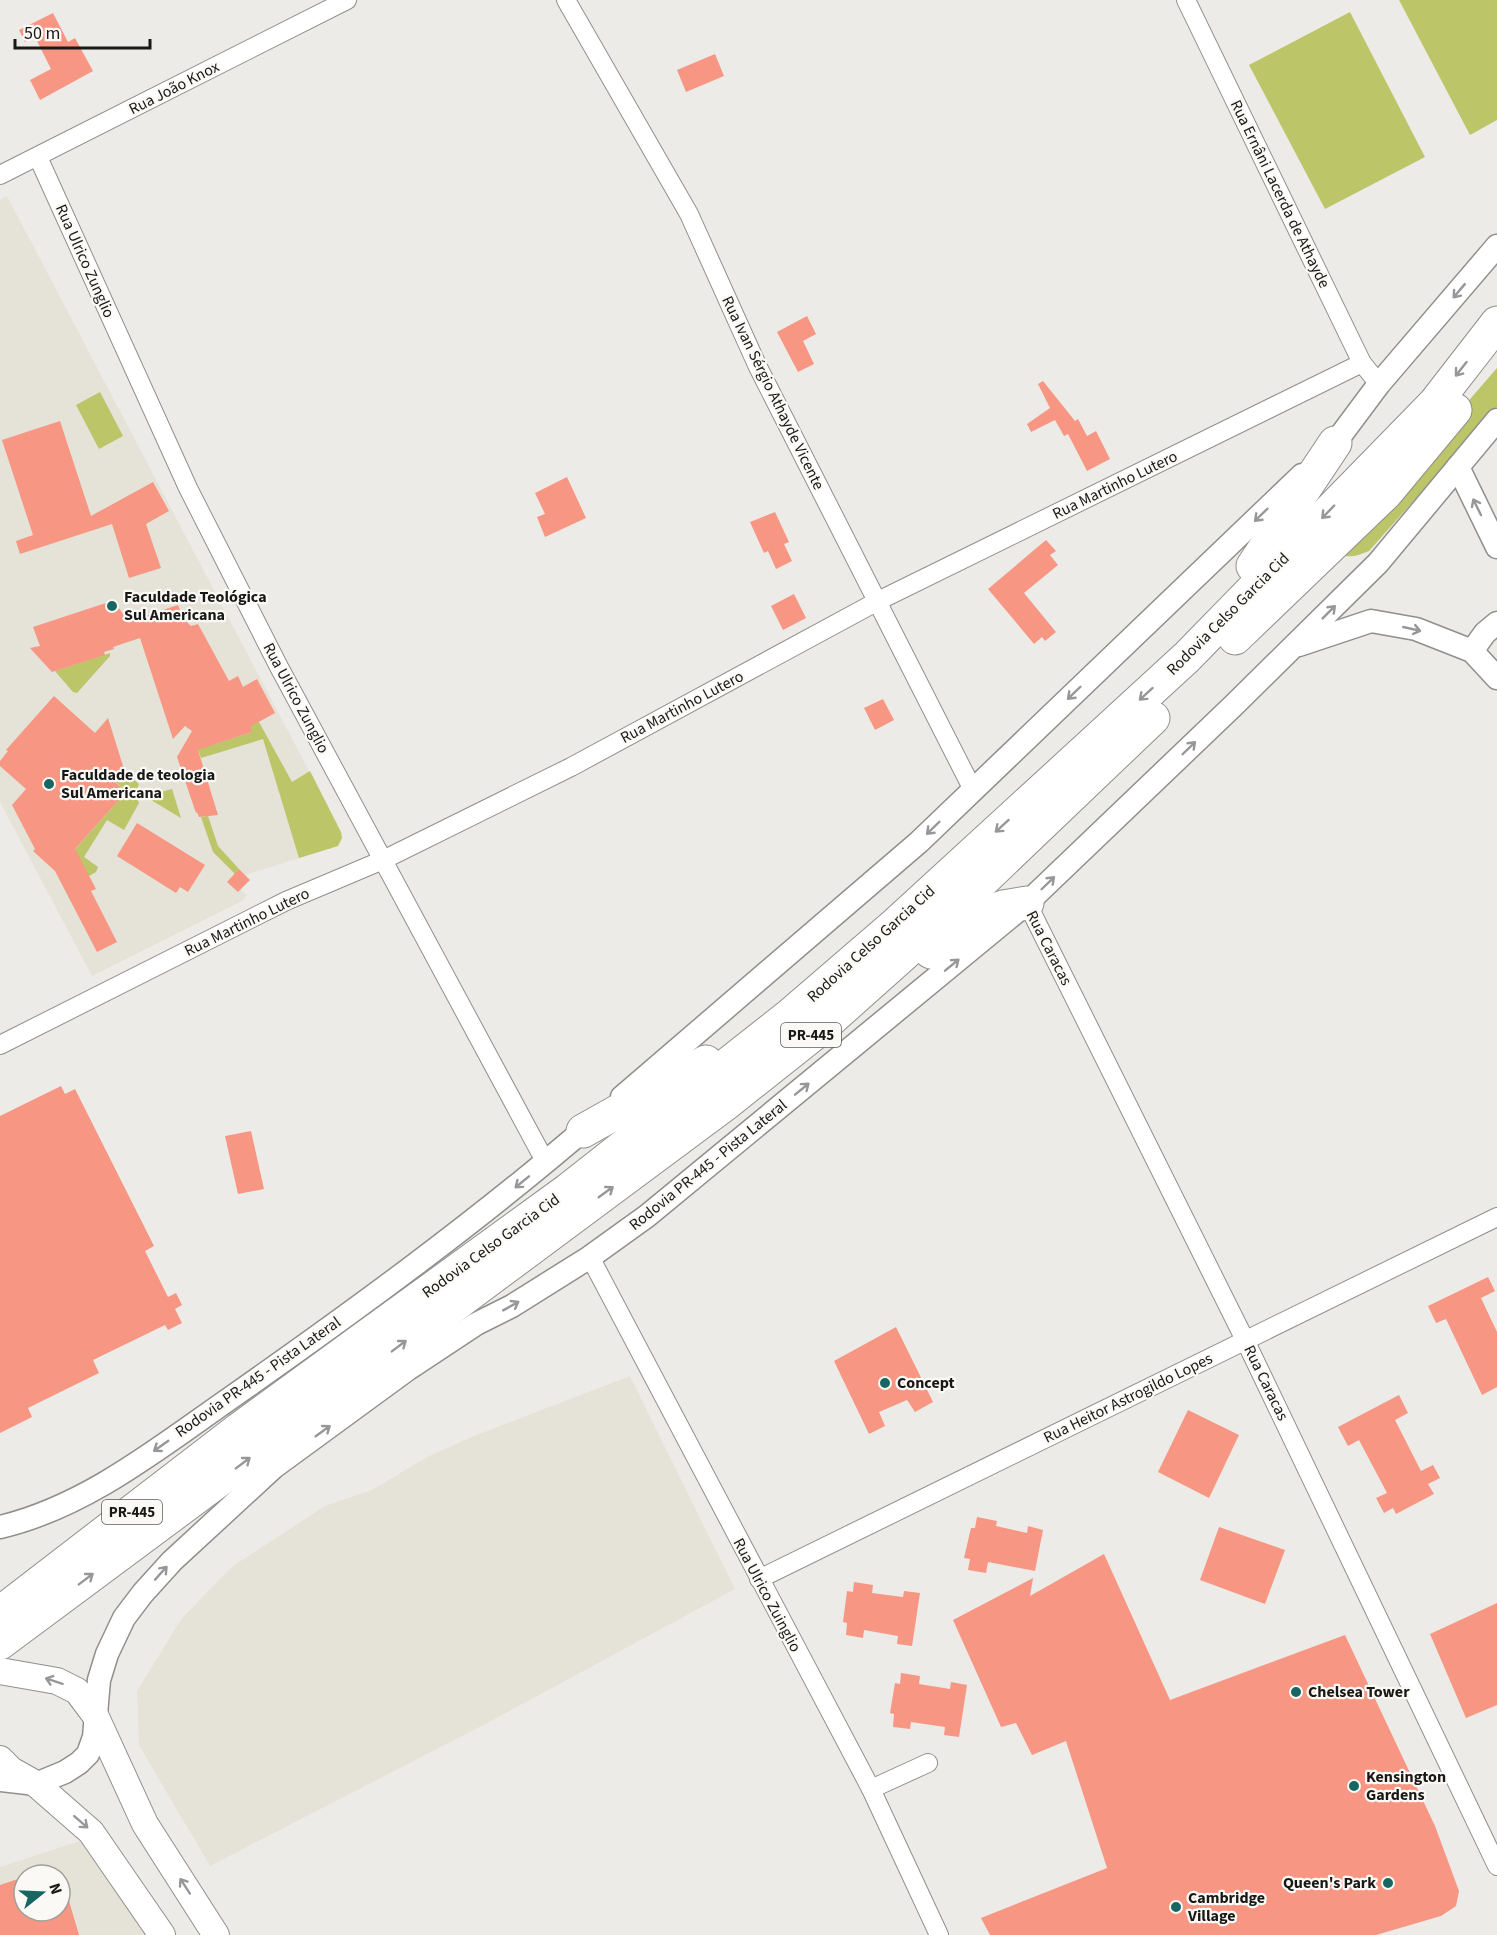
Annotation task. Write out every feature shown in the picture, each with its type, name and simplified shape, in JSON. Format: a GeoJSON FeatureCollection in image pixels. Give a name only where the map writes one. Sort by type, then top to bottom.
{"type":"FeatureCollection","features":[{"type":"Feature","properties":{"kind":"highway","name":"Rodovia Celso Garcia Cid"},"geometry":{"type":"LineString","coordinates":[[0,1643],[33,1603],[238,1430],[568,1190],[789,1016],[897,922],[1187,657],[1435,403],[1497,323]]}},
{"type":"Feature","properties":{"kind":"highway","name":"Rodovia Celso Garcia Cid"},"geometry":{"type":"LineString","coordinates":[[0,1613],[33,1603],[569,1220],[724,1106],[821,1028],[932,929],[1386,493],[1497,359]]}},
{"type":"Feature","properties":{"kind":"highway"},"geometry":{"type":"LineString","coordinates":[[1187,657],[1276,534],[1335,443]]}},
{"type":"Feature","properties":{"kind":"highway"},"geometry":{"type":"LineString","coordinates":[[821,1028],[986,914],[1004,907],[1027,903]]}},
{"type":"Feature","properties":{"kind":"highway"},"geometry":{"type":"LineString","coordinates":[[583,1131],[789,1016]]}},
{"type":"Feature","properties":{"kind":"highway"},"geometry":{"type":"LineString","coordinates":[[408,1369],[569,1220]]}},
{"type":"Feature","properties":{"kind":"main road"},"geometry":{"type":"LineString","coordinates":[[0,1671],[57,1681],[77,1691],[95,1715],[145,1824],[216,1935]]}},
{"type":"Feature","properties":{"kind":"main road"},"geometry":{"type":"LineString","coordinates":[[0,1759],[11,1770],[36,1784],[91,1832],[162,1935]]}},
{"type":"Feature","properties":{"kind":"street","name":"Rua João Knox"},"geometry":{"type":"LineString","coordinates":[[0,175],[347,0]]}},
{"type":"Feature","properties":{"kind":"street","name":"Rua Ivan Sérgio Athayde Vicente"},"geometry":{"type":"LineString","coordinates":[[566,0],[689,214],[758,368],[974,790]]}},
{"type":"Feature","properties":{"kind":"street","name":"Rua Ernâni Lacerda de Athayde"},"geometry":{"type":"LineString","coordinates":[[1186,0],[1362,363],[1379,384]]}},
{"type":"Feature","properties":{"kind":"street","name":"Rua Ulrico Zunglio"},"geometry":{"type":"LineString","coordinates":[[38,157],[188,488],[279,667],[546,1163]]}},
{"type":"Feature","properties":{"kind":"street"},"geometry":{"type":"LineString","coordinates":[[583,1131],[919,842],[1335,443],[1379,384],[1497,246]]}},
{"type":"Feature","properties":{"kind":"street","name":"Rua Martinho Lutero"},"geometry":{"type":"LineString","coordinates":[[0,1045],[286,901],[383,860],[571,767],[878,601],[1362,363]]}},
{"type":"Feature","properties":{"kind":"street"},"geometry":{"type":"LineString","coordinates":[[1027,903],[1295,646],[1377,563],[1497,420]]}},
{"type":"Feature","properties":{"kind":"street"},"geometry":{"type":"LineString","coordinates":[[1458,467],[1497,547]]}},
{"type":"Feature","properties":{"kind":"street"},"geometry":{"type":"LineString","coordinates":[[1295,646],[1371,621],[1416,629],[1472,651],[1497,678]]}},
{"type":"Feature","properties":{"kind":"street"},"geometry":{"type":"LineString","coordinates":[[1472,651],[1485,633],[1497,623]]}},
{"type":"Feature","properties":{"kind":"street","name":"Rodovia PR-445 - Pista Lateral"},"geometry":{"type":"LineString","coordinates":[[36,1784],[65,1772],[88,1754],[94,1737],[99,1680],[107,1654],[124,1618],[172,1561],[274,1467],[408,1369],[476,1324],[512,1306],[590,1257],[647,1216],[1027,903]]}},
{"type":"Feature","properties":{"kind":"street","name":"Rua Caracas"},"geometry":{"type":"LineString","coordinates":[[1027,903],[1245,1340],[1497,1866]]}},
{"type":"Feature","properties":{"kind":"street","name":"Rodovia PR-445 - Pista Lateral"},"geometry":{"type":"LineString","coordinates":[[0,1527],[26,1521],[53,1509],[132,1466],[277,1365],[452,1238],[583,1131]]}},
{"type":"Feature","properties":{"kind":"street","name":"Rua Heitor Astrogildo Lopes"},"geometry":{"type":"LineString","coordinates":[[759,1579],[1497,1217]]}},
{"type":"Feature","properties":{"kind":"street","name":"Rua Ulrico Zuinglio"},"geometry":{"type":"LineString","coordinates":[[590,1257],[871,1788],[939,1935]]}},
{"type":"Feature","properties":{"kind":"street"},"geometry":{"type":"LineString","coordinates":[[871,1788],[928,1763]]}},
{"type":"Feature","properties":{"kind":"street"},"geometry":{"type":"LineString","coordinates":[[0,1780],[36,1784]]}},
{"type":"Feature","properties":{"kind":"shaded area","name":"Faculdade Teológica Sul Americana"},"geometry":{"type":"Polygon","coordinates":[[[7,196],[341,832],[342,838],[338,846],[245,875],[236,884],[246,895],[244,900],[92,976],[0,802],[0,200],[7,196]]]}},
{"type":"Feature","properties":{"kind":"shaded area"},"geometry":{"type":"Polygon","coordinates":[[[630,1376],[735,1589],[491,1721],[210,1866],[139,1745],[137,1691],[182,1618],[233,1566],[325,1506],[372,1490],[427,1457],[474,1436],[630,1376]]]}},
{"type":"Feature","properties":{"kind":"shaded area"},"geometry":{"type":"Polygon","coordinates":[[[80,1841],[100,1859],[148,1935],[0,1935],[0,1867],[12,1863],[12,1923],[72,1923],[72,1863],[12,1863],[80,1841]]]}},
{"type":"Feature","properties":{"kind":"green space"},"geometry":{"type":"Polygon","coordinates":[[[1399,0],[1497,0],[1497,120],[1470,135],[1399,0]]]}},
{"type":"Feature","properties":{"kind":"green space"},"geometry":{"type":"Polygon","coordinates":[[[1350,12],[1425,157],[1325,209],[1249,65],[1350,12]]]}},
{"type":"Feature","properties":{"kind":"green space"},"geometry":{"type":"Polygon","coordinates":[[[1497,368],[1497,407],[1369,551],[1353,556],[1337,553],[1497,368]]]}},
{"type":"Feature","properties":{"kind":"green space"},"geometry":{"type":"Polygon","coordinates":[[[100,392],[123,436],[99,449],[76,405],[100,392]]]}},
{"type":"Feature","properties":{"kind":"green space"},"geometry":{"type":"Polygon","coordinates":[[[110,653],[110,656],[77,693],[73,692],[55,671],[110,653]]]}},
{"type":"Feature","properties":{"kind":"green space"},"geometry":{"type":"Polygon","coordinates":[[[247,714],[259,722],[292,782],[310,771],[341,832],[342,838],[338,846],[299,858],[263,739],[201,758],[192,732],[206,747],[252,732],[247,714]]]}},
{"type":"Feature","properties":{"kind":"green space"},"geometry":{"type":"Polygon","coordinates":[[[122,770],[139,784],[135,793],[139,803],[124,830],[107,820],[84,857],[98,867],[96,872],[89,876],[61,865],[126,792],[114,780],[122,770]]]}},
{"type":"Feature","properties":{"kind":"green space"},"geometry":{"type":"Polygon","coordinates":[[[172,789],[181,818],[151,800],[150,795],[172,789]]]}},
{"type":"Feature","properties":{"kind":"green space"},"geometry":{"type":"Polygon","coordinates":[[[208,816],[218,846],[239,869],[235,874],[213,852],[201,817],[208,816]]]}},
{"type":"Feature","properties":{"kind":"building"},"geometry":{"type":"Polygon","coordinates":[[[53,13],[68,42],[75,38],[93,71],[40,100],[30,80],[51,69],[35,37],[25,42],[19,30],[53,13]]]}},
{"type":"Feature","properties":{"kind":"building"},"geometry":{"type":"Polygon","coordinates":[[[715,54],[724,76],[686,92],[677,70],[715,54]]]}},
{"type":"Feature","properties":{"kind":"building"},"geometry":{"type":"Polygon","coordinates":[[[807,316],[816,334],[803,341],[814,364],[798,372],[777,332],[807,316]]]}},
{"type":"Feature","properties":{"kind":"building"},"geometry":{"type":"Polygon","coordinates":[[[1043,381],[1075,421],[1078,419],[1087,436],[1096,431],[1110,459],[1087,471],[1068,434],[1064,436],[1055,420],[1031,432],[1027,424],[1050,408],[1038,384],[1043,381]]]}},
{"type":"Feature","properties":{"kind":"building"},"geometry":{"type":"Polygon","coordinates":[[[60,421],[91,516],[153,482],[169,511],[146,524],[161,568],[129,578],[112,524],[20,554],[16,541],[33,535],[2,440],[60,421]]]}},
{"type":"Feature","properties":{"kind":"building"},"geometry":{"type":"Polygon","coordinates":[[[567,477],[586,518],[545,537],[537,517],[545,514],[535,493],[567,477]]]}},
{"type":"Feature","properties":{"kind":"building"},"geometry":{"type":"Polygon","coordinates":[[[775,512],[789,542],[784,544],[792,561],[776,569],[768,551],[764,553],[750,522],[775,512]]]}},
{"type":"Feature","properties":{"kind":"building"},"geometry":{"type":"Polygon","coordinates":[[[1046,540],[1056,551],[1050,555],[1058,565],[1024,593],[1056,632],[1045,641],[1042,637],[1034,644],[988,589],[1046,540]]]}},
{"type":"Feature","properties":{"kind":"building"},"geometry":{"type":"Polygon","coordinates":[[[794,594],[806,618],[783,630],[771,606],[794,594]]]}},
{"type":"Feature","properties":{"kind":"building"},"geometry":{"type":"Polygon","coordinates":[[[115,600],[129,621],[178,605],[183,618],[191,626],[198,624],[229,681],[238,676],[243,687],[257,679],[275,713],[251,726],[252,732],[198,750],[218,815],[199,817],[196,813],[177,757],[192,731],[185,726],[173,739],[140,638],[113,647],[114,649],[104,652],[105,655],[52,672],[30,648],[40,646],[33,627],[115,600]]]}},
{"type":"Feature","properties":{"kind":"building","name":"Faculdade de teologia Sul Americana"},"geometry":{"type":"Polygon","coordinates":[[[54,696],[95,733],[108,718],[124,769],[113,780],[126,792],[75,849],[96,889],[91,891],[117,942],[97,952],[55,871],[33,851],[35,849],[12,805],[26,789],[0,766],[0,761],[8,751],[6,750],[54,696]]]}},
{"type":"Feature","properties":{"kind":"building"},"geometry":{"type":"Polygon","coordinates":[[[883,699],[894,720],[875,730],[864,708],[883,699]]]}},
{"type":"Feature","properties":{"kind":"building"},"geometry":{"type":"Polygon","coordinates":[[[137,823],[205,865],[188,892],[180,887],[176,893],[117,856],[137,823]]]}},
{"type":"Feature","properties":{"kind":"building"},"geometry":{"type":"Polygon","coordinates":[[[239,869],[250,880],[238,892],[227,882],[239,869]]]}},
{"type":"Feature","properties":{"kind":"building"},"geometry":{"type":"Polygon","coordinates":[[[61,1086],[65,1094],[75,1089],[154,1246],[145,1251],[168,1297],[176,1293],[182,1305],[175,1309],[182,1323],[168,1330],[165,1325],[93,1360],[99,1373],[28,1408],[32,1417],[0,1433],[0,1116],[61,1086]]]}},
{"type":"Feature","properties":{"kind":"building"},"geometry":{"type":"Polygon","coordinates":[[[251,1131],[264,1189],[238,1194],[225,1136],[251,1131]]]}},
{"type":"Feature","properties":{"kind":"building"},"geometry":{"type":"Polygon","coordinates":[[[1488,1277],[1495,1291],[1481,1298],[1497,1332],[1497,1387],[1482,1395],[1446,1319],[1436,1323],[1428,1306],[1488,1277]]]}},
{"type":"Feature","properties":{"kind":"building","name":"Concept"},"geometry":{"type":"Polygon","coordinates":[[[896,1327],[933,1402],[915,1412],[907,1400],[879,1412],[885,1426],[869,1434],[834,1361],[896,1327]]]}},
{"type":"Feature","properties":{"kind":"building"},"geometry":{"type":"Polygon","coordinates":[[[1399,1395],[1408,1413],[1395,1420],[1421,1471],[1433,1465],[1440,1478],[1428,1484],[1434,1494],[1396,1514],[1393,1508],[1384,1513],[1376,1498],[1387,1493],[1359,1440],[1348,1446],[1338,1427],[1399,1395]]]}},
{"type":"Feature","properties":{"kind":"building"},"geometry":{"type":"Polygon","coordinates":[[[1188,1410],[1239,1435],[1209,1498],[1158,1472],[1188,1410]]]}},
{"type":"Feature","properties":{"kind":"building"},"geometry":{"type":"Polygon","coordinates":[[[977,1517],[997,1521],[996,1526],[1027,1533],[1028,1526],[1043,1530],[1035,1571],[988,1562],[986,1573],[968,1570],[970,1559],[964,1558],[971,1528],[975,1528],[977,1517]]]}},
{"type":"Feature","properties":{"kind":"building"},"geometry":{"type":"Polygon","coordinates":[[[1219,1527],[1285,1550],[1265,1604],[1200,1580],[1219,1527]]]}},
{"type":"Feature","properties":{"kind":"building"},"geometry":{"type":"Polygon","coordinates":[[[1104,1554],[1170,1700],[1345,1635],[1435,1826],[1459,1891],[1456,1906],[1441,1916],[1376,1935],[990,1935],[981,1918],[1107,1868],[1066,1741],[1032,1755],[1016,1723],[1001,1727],[953,1620],[1033,1578],[1030,1596],[1104,1554]]]}},
{"type":"Feature","properties":{"kind":"building"},"geometry":{"type":"Polygon","coordinates":[[[854,1582],[873,1585],[872,1593],[903,1597],[904,1591],[920,1593],[912,1646],[897,1644],[898,1636],[864,1630],[863,1638],[846,1635],[847,1623],[843,1622],[847,1591],[853,1592],[854,1582]]]}},
{"type":"Feature","properties":{"kind":"building"},"geometry":{"type":"Polygon","coordinates":[[[1497,1603],[1497,1705],[1466,1718],[1430,1634],[1497,1603]]]}},
{"type":"Feature","properties":{"kind":"building"},"geometry":{"type":"Polygon","coordinates":[[[901,1673],[920,1676],[919,1684],[950,1689],[951,1682],[967,1685],[959,1737],[944,1735],[945,1727],[911,1722],[910,1729],[893,1727],[894,1714],[890,1713],[895,1683],[900,1684],[901,1673]]]}},
{"type":"Feature","properties":{"kind":"building"},"geometry":{"type":"Polygon","coordinates":[[[12,1881],[12,1923],[72,1923],[72,1911],[79,1935],[0,1935],[0,1885],[12,1881]]]}},
{"type":"Feature","properties":{"kind":"place","name":"Faculdade Teológica Sul Americana"},"geometry":{"type":"Point","coordinates":[112,606]}},
{"type":"Feature","properties":{"kind":"place","name":"Faculdade de teologia Sul Americana"},"geometry":{"type":"Point","coordinates":[49,784]}},
{"type":"Feature","properties":{"kind":"place","name":"Concept"},"geometry":{"type":"Point","coordinates":[885,1383]}},
{"type":"Feature","properties":{"kind":"place","name":"Chelsea Tower"},"geometry":{"type":"Point","coordinates":[1296,1692]}},
{"type":"Feature","properties":{"kind":"place","name":"Kensington Gardens"},"geometry":{"type":"Point","coordinates":[1354,1786]}},
{"type":"Feature","properties":{"kind":"place","name":"Queen's Park"},"geometry":{"type":"Point","coordinates":[1388,1883]}},
{"type":"Feature","properties":{"kind":"place","name":"Cambridge Village"},"geometry":{"type":"Point","coordinates":[1176,1907]}}]}
